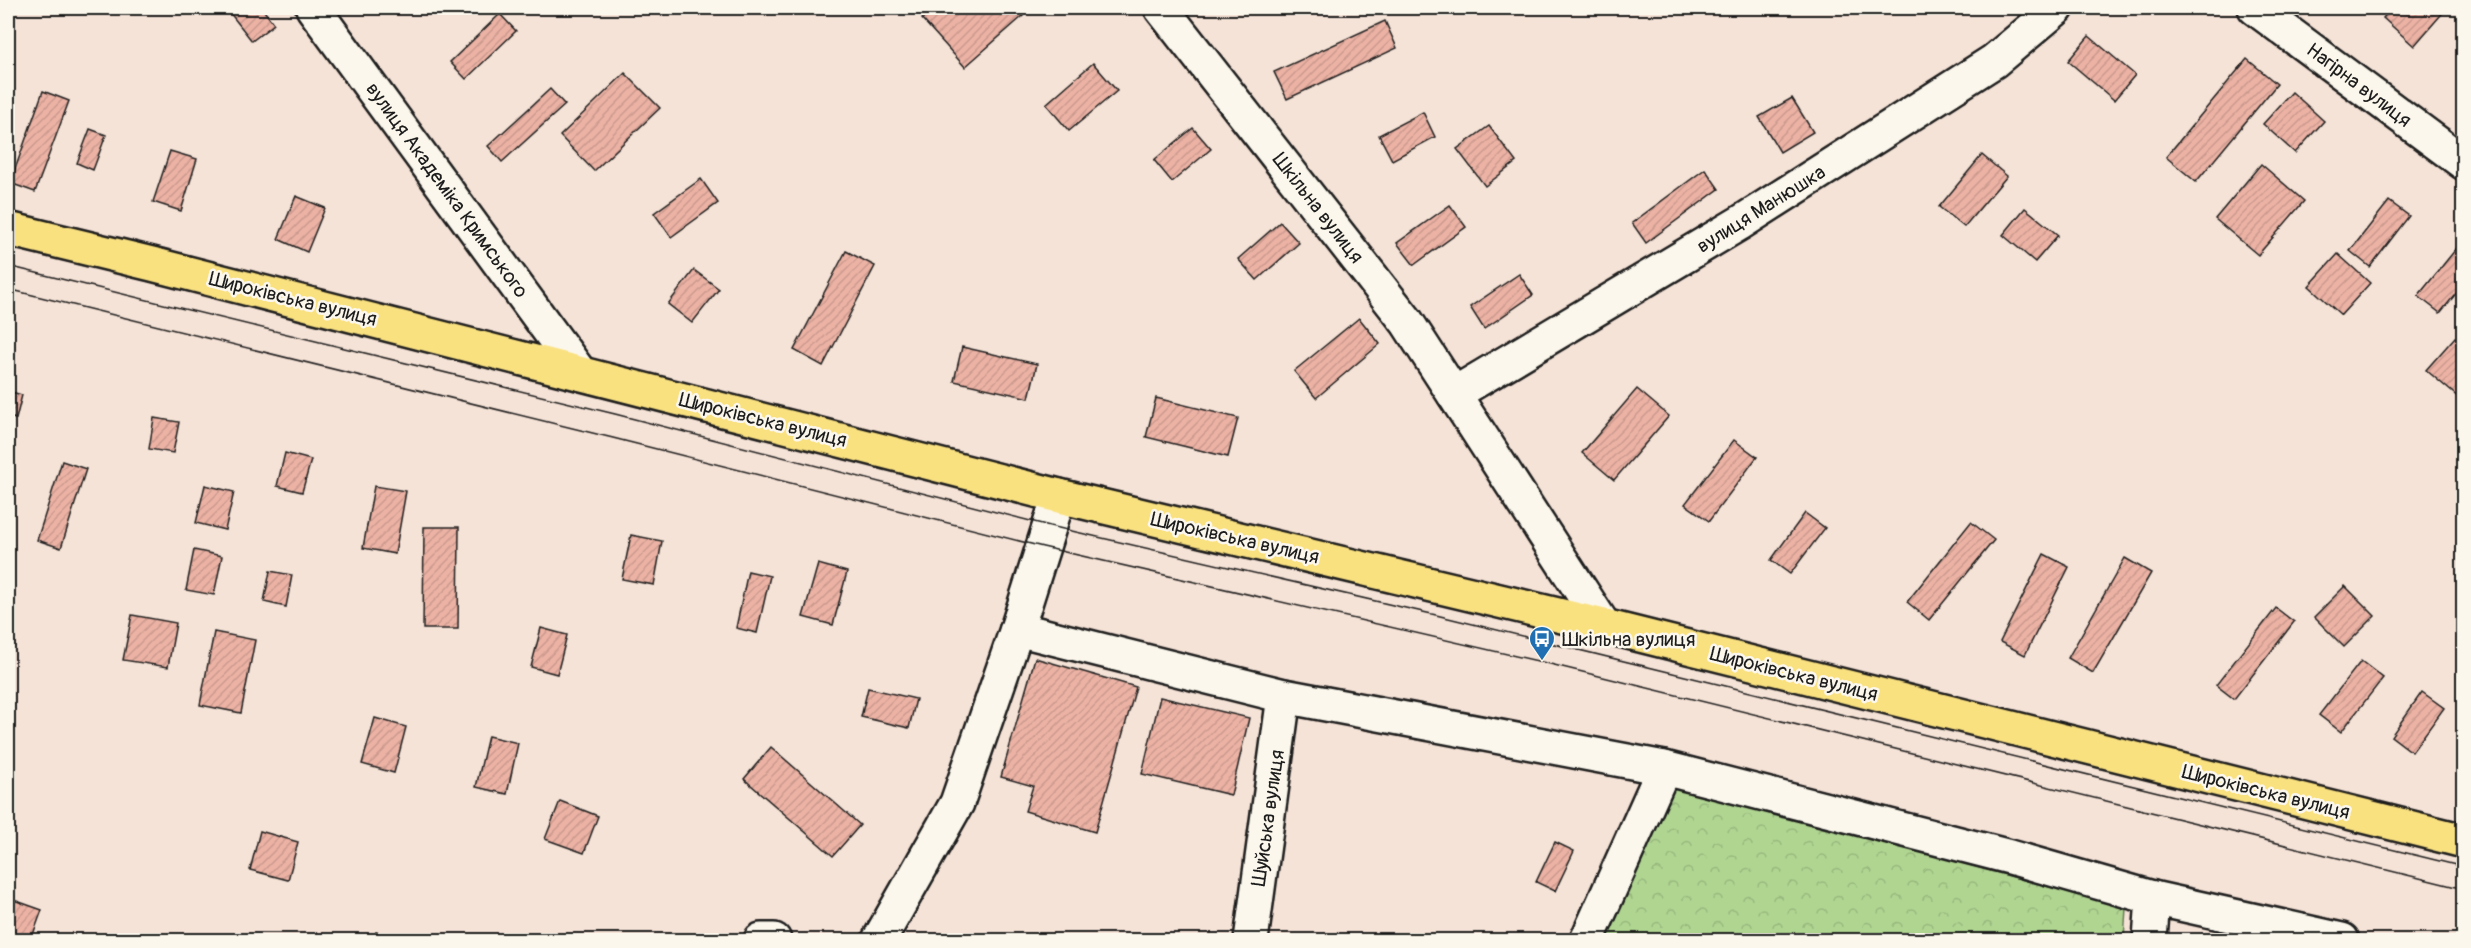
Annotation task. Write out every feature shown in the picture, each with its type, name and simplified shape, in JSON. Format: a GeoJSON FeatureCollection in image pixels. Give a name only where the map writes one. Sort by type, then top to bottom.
{"type":"FeatureCollection","features":[{"type":"Feature","properties":{"kind":"main road","name":"Широківська вулиця"},"geometry":{"type":"LineString","coordinates":[[8,229],[164,266],[1059,496],[1604,626],[2463,841]]}},
{"type":"Feature","properties":{"kind":"street","name":"вулиця Академіка Кримського"},"geometry":{"type":"LineString","coordinates":[[313,8],[580,373]]}},
{"type":"Feature","properties":{"kind":"street","name":"Шкільна вулиця"},"geometry":{"type":"LineString","coordinates":[[1161,8],[1407,322],[1604,626]]}},
{"type":"Feature","properties":{"kind":"street","name":"вулиця Манюшка"},"geometry":{"type":"LineString","coordinates":[[1454,393],[1740,223],[1994,61],[2058,8]]}},
{"type":"Feature","properties":{"kind":"street","name":"Нагірна вулиця"},"geometry":{"type":"LineString","coordinates":[[2256,8],[2463,163]]}},
{"type":"Feature","properties":{"kind":"street"},"geometry":{"type":"LineString","coordinates":[[878,940],[957,803],[1017,629],[1059,496]]}},
{"type":"Feature","properties":{"kind":"street"},"geometry":{"type":"LineString","coordinates":[[1017,629],[1284,696],[1664,768],[2010,857],[2153,898],[2342,940]]}},
{"type":"Feature","properties":{"kind":"street","name":"Шуйська вулиця"},"geometry":{"type":"LineString","coordinates":[[1251,940],[1284,696]]}},
{"type":"Feature","properties":{"kind":"street"},"geometry":{"type":"LineString","coordinates":[[1587,940],[1664,768]]}},
{"type":"Feature","properties":{"kind":"street"},"geometry":{"type":"LineString","coordinates":[[2150,940],[2153,898]]}},
{"type":"Feature","properties":{"kind":"street"},"geometry":{"type":"LineString","coordinates":[[761,940],[774,940]]}},
{"type":"Feature","properties":{"kind":"green space"},"geometry":{"type":"Polygon","coordinates":[[[1671,783],[2126,908],[2124,940],[1600,940],[1671,783]]]}},
{"type":"Feature","properties":{"kind":"building"},"geometry":{"type":"Polygon","coordinates":[[[226,8],[262,8],[274,24],[252,41],[226,8]]]}},
{"type":"Feature","properties":{"kind":"building"},"geometry":{"type":"Polygon","coordinates":[[[934,8],[1015,8],[1023,16],[965,67],[922,19],[934,8]]]}},
{"type":"Feature","properties":{"kind":"building"},"geometry":{"type":"Polygon","coordinates":[[[2392,8],[2447,8],[2414,46],[2383,18],[2392,8]]]}},
{"type":"Feature","properties":{"kind":"building"},"geometry":{"type":"Polygon","coordinates":[[[500,14],[516,31],[466,79],[450,62],[500,14]]]}},
{"type":"Feature","properties":{"kind":"building"},"geometry":{"type":"Polygon","coordinates":[[[1385,21],[1397,48],[1287,99],[1274,72],[1385,21]]]}},
{"type":"Feature","properties":{"kind":"building"},"geometry":{"type":"Polygon","coordinates":[[[2089,36],[2135,75],[2114,100],[2068,61],[2089,36]]]}},
{"type":"Feature","properties":{"kind":"building"},"geometry":{"type":"Polygon","coordinates":[[[2247,59],[2277,84],[2196,182],[2166,157],[2247,59]]]}},
{"type":"Feature","properties":{"kind":"building"},"geometry":{"type":"Polygon","coordinates":[[[1093,63],[1117,91],[1069,131],[1046,104],[1093,63]]]}},
{"type":"Feature","properties":{"kind":"building"},"geometry":{"type":"Polygon","coordinates":[[[625,73],[660,108],[594,171],[560,136],[625,73]]]}},
{"type":"Feature","properties":{"kind":"building"},"geometry":{"type":"Polygon","coordinates":[[[550,89],[565,105],[502,162],[488,146],[550,89]]]}},
{"type":"Feature","properties":{"kind":"building"},"geometry":{"type":"Polygon","coordinates":[[[43,91],[69,101],[35,192],[10,183],[43,91]]]}},
{"type":"Feature","properties":{"kind":"building"},"geometry":{"type":"Polygon","coordinates":[[[2292,92],[2324,121],[2295,153],[2263,124],[2292,92]]]}},
{"type":"Feature","properties":{"kind":"building"},"geometry":{"type":"Polygon","coordinates":[[[1792,98],[1813,132],[1780,152],[1759,117],[1792,98]]]}},
{"type":"Feature","properties":{"kind":"building"},"geometry":{"type":"Polygon","coordinates":[[[1423,112],[1435,137],[1392,160],[1379,135],[1423,112]]]}},
{"type":"Feature","properties":{"kind":"building"},"geometry":{"type":"Polygon","coordinates":[[[1489,126],[1516,162],[1485,186],[1457,149],[1489,126]]]}},
{"type":"Feature","properties":{"kind":"building"},"geometry":{"type":"Polygon","coordinates":[[[1193,128],[1211,149],[1172,182],[1154,160],[1193,128]]]}},
{"type":"Feature","properties":{"kind":"building"},"geometry":{"type":"Polygon","coordinates":[[[90,129],[106,135],[93,170],[77,163],[90,129]]]}},
{"type":"Feature","properties":{"kind":"building"},"geometry":{"type":"Polygon","coordinates":[[[170,151],[197,159],[181,211],[153,202],[170,151]]]}},
{"type":"Feature","properties":{"kind":"building"},"geometry":{"type":"Polygon","coordinates":[[[1982,155],[2007,176],[1964,227],[1939,207],[1982,155]]]}},
{"type":"Feature","properties":{"kind":"building"},"geometry":{"type":"Polygon","coordinates":[[[2261,164],[2304,201],[2258,255],[2215,219],[2261,164]]]}},
{"type":"Feature","properties":{"kind":"building"},"geometry":{"type":"Polygon","coordinates":[[[1705,169],[1719,189],[1646,243],[1632,223],[1705,169]]]}},
{"type":"Feature","properties":{"kind":"building"},"geometry":{"type":"Polygon","coordinates":[[[701,179],[718,203],[671,237],[654,213],[701,179]]]}},
{"type":"Feature","properties":{"kind":"building"},"geometry":{"type":"Polygon","coordinates":[[[296,196],[325,208],[307,252],[278,239],[296,196]]]}},
{"type":"Feature","properties":{"kind":"building"},"geometry":{"type":"Polygon","coordinates":[[[2389,201],[2409,216],[2370,267],[2350,251],[2389,201]]]}},
{"type":"Feature","properties":{"kind":"building"},"geometry":{"type":"Polygon","coordinates":[[[1450,205],[1466,227],[1414,265],[1397,243],[1450,205]]]}},
{"type":"Feature","properties":{"kind":"building"},"geometry":{"type":"Polygon","coordinates":[[[2025,208],[2058,235],[2035,262],[2003,235],[2025,208]]]}},
{"type":"Feature","properties":{"kind":"building"},"geometry":{"type":"Polygon","coordinates":[[[1280,222],[1299,243],[1257,280],[1238,259],[1280,222]]]}},
{"type":"Feature","properties":{"kind":"building"},"geometry":{"type":"Polygon","coordinates":[[[2460,244],[2464,247],[2464,284],[2440,313],[2418,296],[2460,244]]]}},
{"type":"Feature","properties":{"kind":"building"},"geometry":{"type":"Polygon","coordinates":[[[846,251],[875,266],[823,366],[794,350],[846,251]]]}},
{"type":"Feature","properties":{"kind":"building"},"geometry":{"type":"Polygon","coordinates":[[[2338,254],[2370,283],[2341,315],[2309,286],[2338,254]]]}},
{"type":"Feature","properties":{"kind":"building"},"geometry":{"type":"Polygon","coordinates":[[[694,270],[719,289],[692,323],[668,304],[694,270]]]}},
{"type":"Feature","properties":{"kind":"building"},"geometry":{"type":"Polygon","coordinates":[[[1519,274],[1533,295],[1484,329],[1470,307],[1519,274]]]}},
{"type":"Feature","properties":{"kind":"building"},"geometry":{"type":"Polygon","coordinates":[[[1359,318],[1380,344],[1316,398],[1294,371],[1359,318]]]}},
{"type":"Feature","properties":{"kind":"building"},"geometry":{"type":"Polygon","coordinates":[[[2455,337],[2464,345],[2464,392],[2459,398],[2426,370],[2455,337]]]}},
{"type":"Feature","properties":{"kind":"building"},"geometry":{"type":"Polygon","coordinates":[[[962,347],[1037,364],[1029,398],[954,381],[962,347]]]}},
{"type":"Feature","properties":{"kind":"building"},"geometry":{"type":"Polygon","coordinates":[[[1637,389],[1669,416],[1614,480],[1582,453],[1637,389]]]}},
{"type":"Feature","properties":{"kind":"building"},"geometry":{"type":"Polygon","coordinates":[[[8,391],[22,395],[16,419],[8,417],[8,391]]]}},
{"type":"Feature","properties":{"kind":"building"},"geometry":{"type":"Polygon","coordinates":[[[1156,398],[1238,418],[1228,457],[1146,437],[1156,398]]]}},
{"type":"Feature","properties":{"kind":"building"},"geometry":{"type":"Polygon","coordinates":[[[154,418],[179,422],[173,453],[149,449],[154,418]]]}},
{"type":"Feature","properties":{"kind":"building"},"geometry":{"type":"Polygon","coordinates":[[[1734,440],[1757,457],[1709,521],[1685,504],[1734,440]]]}},
{"type":"Feature","properties":{"kind":"building"},"geometry":{"type":"Polygon","coordinates":[[[285,453],[311,460],[302,492],[277,486],[285,453]]]}},
{"type":"Feature","properties":{"kind":"building"},"geometry":{"type":"Polygon","coordinates":[[[62,461],[86,469],[61,548],[37,540],[62,461]]]}},
{"type":"Feature","properties":{"kind":"building"},"geometry":{"type":"Polygon","coordinates":[[[205,485],[234,492],[225,530],[196,523],[205,485]]]}},
{"type":"Feature","properties":{"kind":"building"},"geometry":{"type":"Polygon","coordinates":[[[374,486],[406,491],[395,554],[363,548],[374,486]]]}},
{"type":"Feature","properties":{"kind":"building"},"geometry":{"type":"Polygon","coordinates":[[[1805,513],[1825,528],[1790,574],[1771,560],[1805,513]]]}},
{"type":"Feature","properties":{"kind":"building"},"geometry":{"type":"Polygon","coordinates":[[[1971,522],[1994,540],[1929,620],[1907,602],[1971,522]]]}},
{"type":"Feature","properties":{"kind":"building"},"geometry":{"type":"Polygon","coordinates":[[[424,527],[459,527],[458,629],[423,629],[424,527]]]}},
{"type":"Feature","properties":{"kind":"building"},"geometry":{"type":"Polygon","coordinates":[[[631,535],[662,541],[654,585],[622,579],[631,535]]]}},
{"type":"Feature","properties":{"kind":"building"},"geometry":{"type":"Polygon","coordinates":[[[194,550],[222,556],[214,595],[186,590],[194,550]]]}},
{"type":"Feature","properties":{"kind":"building"},"geometry":{"type":"Polygon","coordinates":[[[2044,554],[2069,567],[2025,655],[2000,642],[2044,554]]]}},
{"type":"Feature","properties":{"kind":"building"},"geometry":{"type":"Polygon","coordinates":[[[2125,558],[2151,573],[2093,673],[2068,658],[2125,558]]]}},
{"type":"Feature","properties":{"kind":"building"},"geometry":{"type":"Polygon","coordinates":[[[818,564],[847,572],[833,625],[803,617],[818,564]]]}},
{"type":"Feature","properties":{"kind":"building"},"geometry":{"type":"Polygon","coordinates":[[[270,571],[292,575],[286,607],[264,602],[270,571]]]}},
{"type":"Feature","properties":{"kind":"building"},"geometry":{"type":"Polygon","coordinates":[[[748,571],[770,576],[757,633],[736,628],[748,571]]]}},
{"type":"Feature","properties":{"kind":"building"},"geometry":{"type":"Polygon","coordinates":[[[2345,586],[2375,616],[2344,647],[2314,617],[2345,586]]]}},
{"type":"Feature","properties":{"kind":"building"},"geometry":{"type":"Polygon","coordinates":[[[2276,608],[2294,622],[2234,699],[2216,685],[2276,608]]]}},
{"type":"Feature","properties":{"kind":"building"},"geometry":{"type":"Polygon","coordinates":[[[132,615],[176,623],[168,667],[123,660],[132,615]]]}},
{"type":"Feature","properties":{"kind":"building"},"geometry":{"type":"Polygon","coordinates":[[[541,628],[567,635],[557,674],[531,667],[541,628]]]}},
{"type":"Feature","properties":{"kind":"building"},"geometry":{"type":"Polygon","coordinates":[[[214,632],[255,640],[241,713],[200,705],[214,632]]]}},
{"type":"Feature","properties":{"kind":"building"},"geometry":{"type":"Polygon","coordinates":[[[1035,658],[1136,687],[1095,832],[1025,811],[1033,786],[1001,777],[1035,658]]]}},
{"type":"Feature","properties":{"kind":"building"},"geometry":{"type":"Polygon","coordinates":[[[2361,661],[2383,678],[2341,732],[2319,715],[2361,661]]]}},
{"type":"Feature","properties":{"kind":"building"},"geometry":{"type":"Polygon","coordinates":[[[868,688],[916,699],[909,728],[861,717],[868,688]]]}},
{"type":"Feature","properties":{"kind":"building"},"geometry":{"type":"Polygon","coordinates":[[[2422,692],[2444,708],[2412,752],[2391,736],[2422,692]]]}},
{"type":"Feature","properties":{"kind":"building"},"geometry":{"type":"Polygon","coordinates":[[[1160,697],[1249,718],[1231,795],[1142,774],[1160,697]]]}},
{"type":"Feature","properties":{"kind":"building"},"geometry":{"type":"Polygon","coordinates":[[[375,718],[406,727],[394,773],[362,764],[375,718]]]}},
{"type":"Feature","properties":{"kind":"building"},"geometry":{"type":"Polygon","coordinates":[[[488,736],[518,743],[507,794],[476,787],[488,736]]]}},
{"type":"Feature","properties":{"kind":"building"},"geometry":{"type":"Polygon","coordinates":[[[771,747],[860,825],[833,856],[744,779],[771,747]]]}},
{"type":"Feature","properties":{"kind":"building"},"geometry":{"type":"Polygon","coordinates":[[[560,801],[598,816],[584,853],[545,839],[560,801]]]}},
{"type":"Feature","properties":{"kind":"building"},"geometry":{"type":"Polygon","coordinates":[[[260,831],[298,842],[288,880],[250,870],[260,831]]]}},
{"type":"Feature","properties":{"kind":"building"},"geometry":{"type":"Polygon","coordinates":[[[1555,842],[1574,851],[1555,891],[1536,882],[1555,842]]]}},
{"type":"Feature","properties":{"kind":"building"},"geometry":{"type":"Polygon","coordinates":[[[11,899],[42,910],[31,940],[8,940],[8,908],[11,899]]]}},
{"type":"Feature","properties":{"kind":"building"},"geometry":{"type":"Polygon","coordinates":[[[376,932],[400,939],[400,940],[373,940],[376,932]]]}},
{"type":"Feature","properties":{"kind":"tram line"},"geometry":{"type":"LineString","coordinates":[[8,266],[615,414],[1050,526],[1436,615],[2464,867]]}},
{"type":"Feature","properties":{"kind":"tram line"},"geometry":{"type":"LineString","coordinates":[[8,289],[1043,547],[1542,662],[2464,889]]}},
{"type":"Feature","properties":{"kind":"place","name":"Шкільна вулиця"},"geometry":{"type":"Point","coordinates":[1542,662]}}]}
